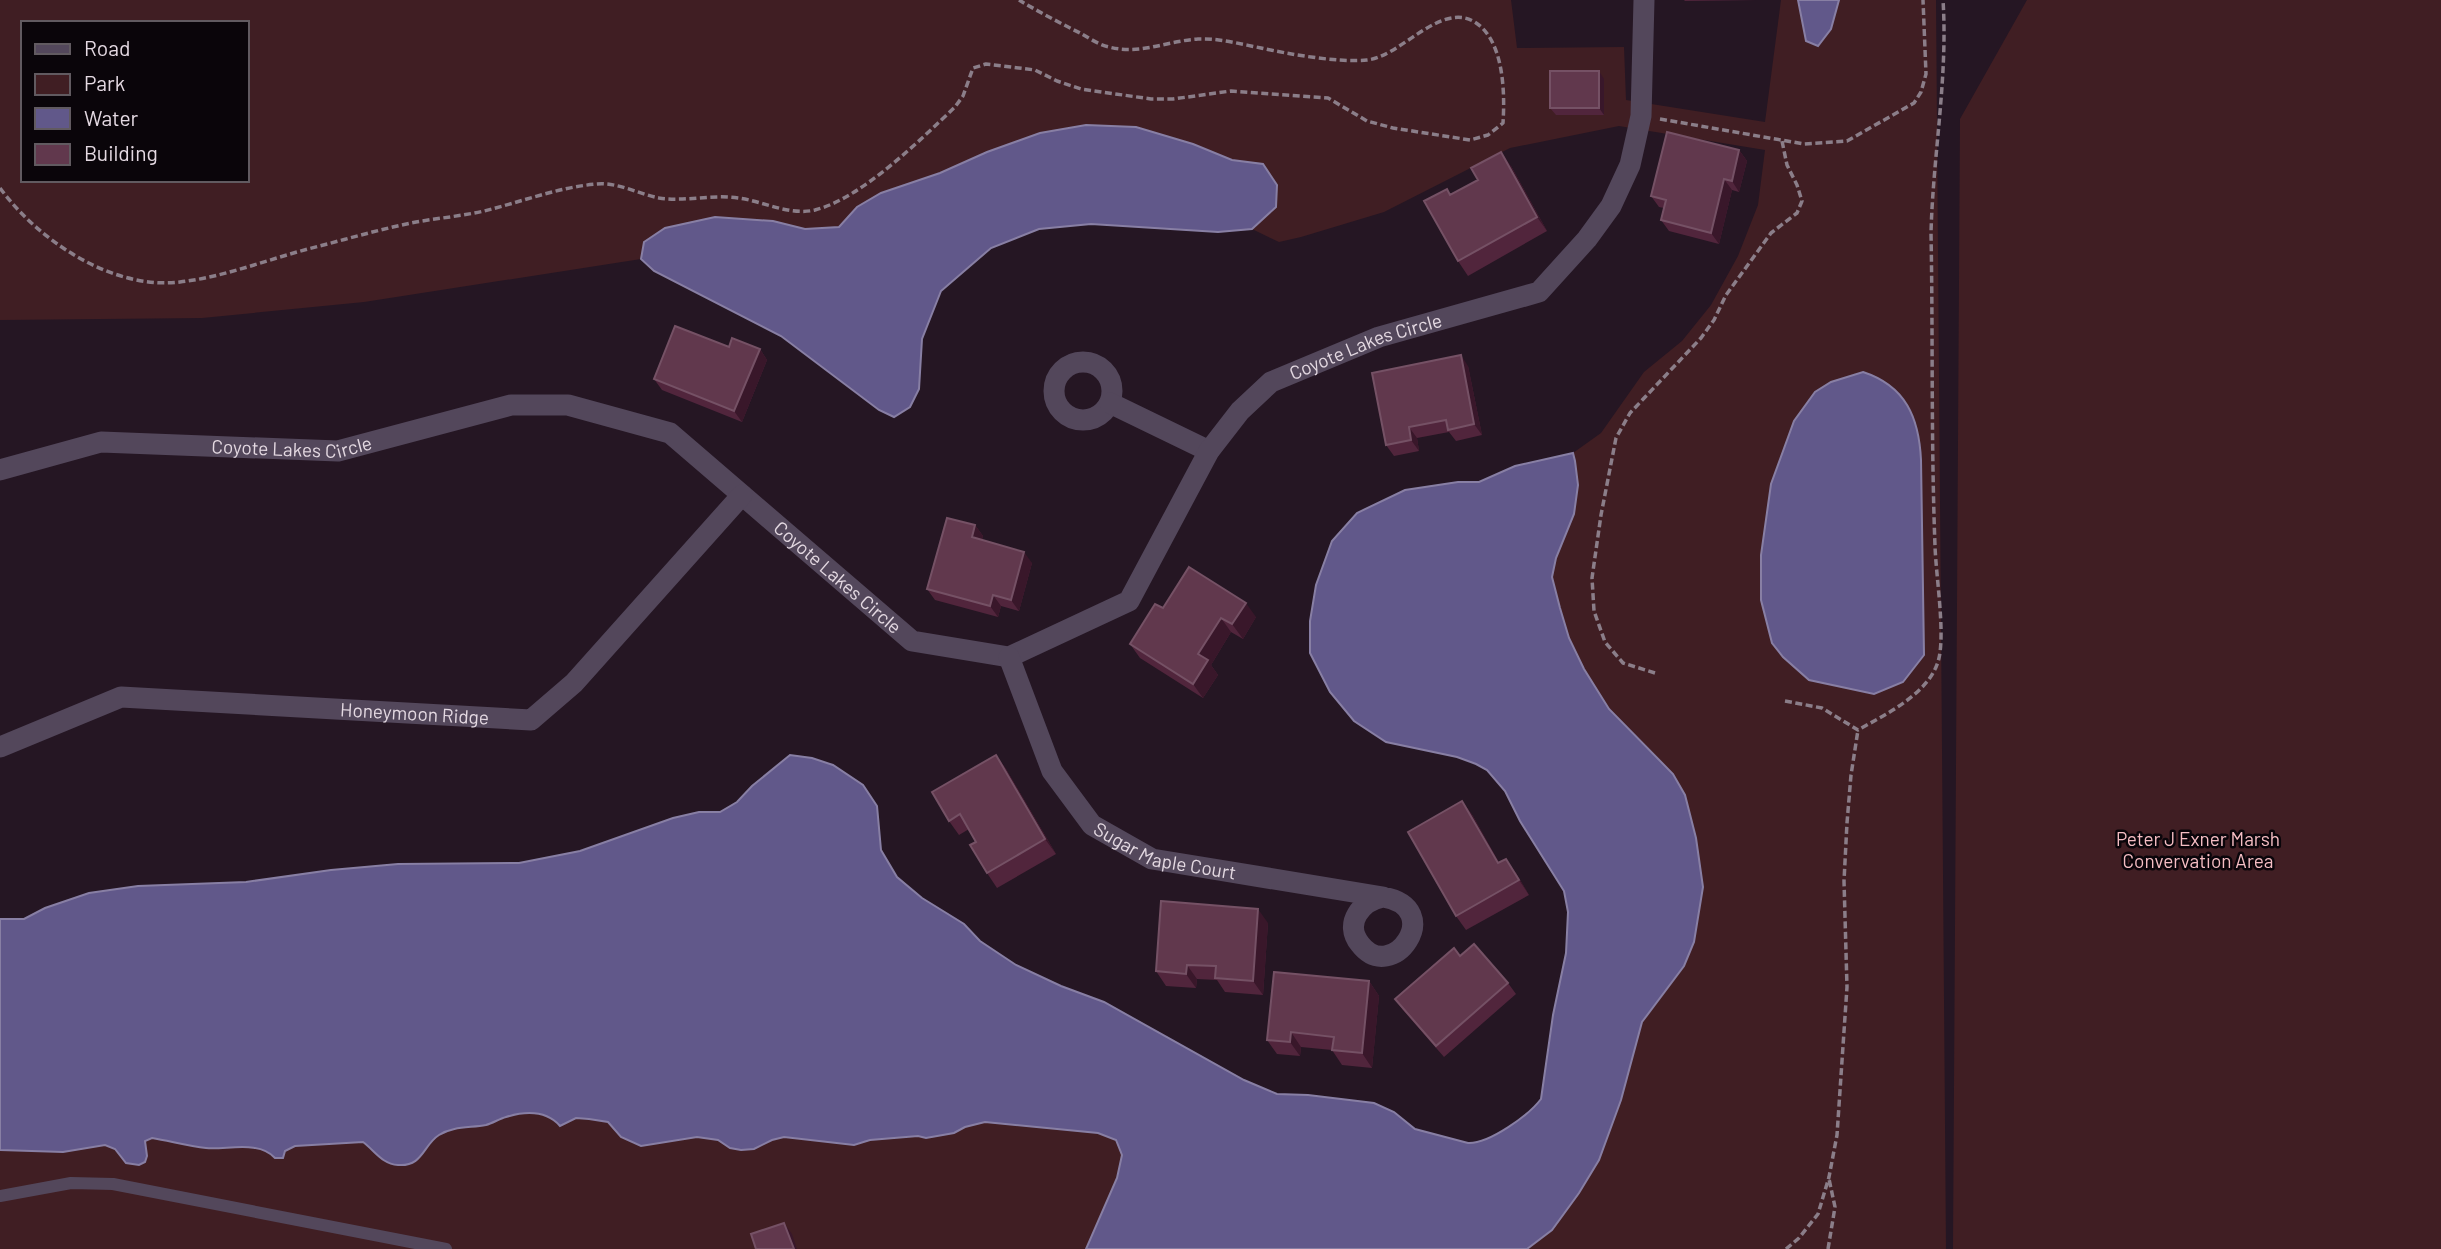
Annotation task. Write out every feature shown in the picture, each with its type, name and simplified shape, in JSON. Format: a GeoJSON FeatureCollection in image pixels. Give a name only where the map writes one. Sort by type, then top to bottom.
{"type":"FeatureCollection","features":[{"type":"Feature","properties":{"kind":"street","name":"Coyote Lakes Circle"},"geometry":{"type":"LineString","coordinates":[[0,470],[102,442],[338,450],[511,405],[568,405],[670,433],[912,641],[1009,657],[1129,601],[1209,450],[1240,411],[1271,382],[1379,337],[1539,292],[1587,239],[1611,205],[1630,165],[1641,116],[1644,0]]}},
{"type":"Feature","properties":{"kind":"street"},"geometry":{"type":"LineString","coordinates":[[1111,403],[1209,450]]}},
{"type":"Feature","properties":{"kind":"street","name":"Honeymoon Ridge"},"geometry":{"type":"LineString","coordinates":[[0,747],[121,697],[531,720],[574,683],[741,495]]}},
{"type":"Feature","properties":{"kind":"street","name":"Sugar Maple Court"},"geometry":{"type":"LineString","coordinates":[[1009,657],[1052,771],[1092,825],[1152,859],[1383,897]]}},
{"type":"Feature","properties":{"kind":"lane"},"geometry":{"type":"LineString","coordinates":[[0,1196],[71,1183],[113,1184],[446,1249]]}},
{"type":"Feature","properties":{"kind":"path"},"geometry":{"type":"LineString","coordinates":[[0,188],[18,212],[68,252],[117,274],[146,280],[177,282],[204,278],[416,222],[482,211],[599,183],[663,198],[718,196],[740,198],[796,211],[814,210],[838,201],[891,166],[955,107],[963,96],[973,68],[986,64],[1035,70],[1081,89],[1151,99],[1173,99],[1231,91],[1328,98],[1367,121],[1393,128],[1470,139],[1488,135],[1503,123],[1502,66],[1486,32],[1471,20],[1455,18],[1432,24],[1390,53],[1367,60],[1334,59],[1216,39],[1196,39],[1128,51],[1105,47],[1019,0]]}},
{"type":"Feature","properties":{"kind":"path"},"geometry":{"type":"LineString","coordinates":[[1654,118],[1804,144],[1847,141],[1914,103],[1921,92],[1926,74],[1923,0]]}},
{"type":"Feature","properties":{"kind":"path"},"geometry":{"type":"LineString","coordinates":[[1858,730],[1904,702],[1927,682],[1939,659],[1931,233],[1932,183],[1943,97],[1943,0]]}},
{"type":"Feature","properties":{"kind":"path"},"geometry":{"type":"LineString","coordinates":[[1655,673],[1623,663],[1605,642],[1594,611],[1592,578],[1616,438],[1630,413],[1701,338],[1714,320],[1726,295],[1771,233],[1797,213],[1802,201],[1787,165],[1782,141]]}},
{"type":"Feature","properties":{"kind":"path"},"geometry":{"type":"LineString","coordinates":[[1785,701],[1822,708],[1858,730]]}},
{"type":"Feature","properties":{"kind":"path"},"geometry":{"type":"LineString","coordinates":[[1786,1249],[1818,1214],[1837,1135],[1847,986],[1844,881],[1847,823],[1858,730]]}},
{"type":"Feature","properties":{"kind":"path"},"geometry":{"type":"LineString","coordinates":[[1828,1249],[1835,1207],[1829,1177]]}},
{"type":"Feature","properties":{"kind":"green space"},"geometry":{"type":"Polygon","coordinates":[[[0,0],[1511,0],[1517,48],[1624,47],[1626,100],[1765,122],[1781,0],[1936,0],[1946,1249],[0,1249],[0,919],[24,919],[45,908],[89,893],[138,886],[246,882],[398,864],[519,863],[580,851],[673,818],[699,812],[720,812],[737,802],[790,755],[833,765],[863,785],[877,806],[881,850],[897,877],[922,898],[964,924],[980,941],[1016,965],[1104,1002],[1244,1080],[1277,1094],[1374,1103],[1394,1112],[1415,1129],[1468,1143],[1497,1134],[1527,1113],[1541,1099],[1553,1015],[1566,953],[1568,912],[1564,891],[1520,821],[1505,791],[1487,770],[1457,757],[1386,742],[1354,721],[1330,692],[1310,653],[1310,621],[1316,585],[1333,541],[1357,513],[1405,490],[1458,482],[1479,482],[1515,466],[1573,453],[1601,433],[1644,372],[1682,341],[1711,305],[1738,256],[1758,205],[1765,150],[1619,126],[1510,148],[1384,212],[1279,242],[1252,229],[1218,232],[1091,224],[1039,229],[991,248],[941,291],[922,339],[919,389],[910,407],[894,417],[879,410],[781,336],[654,271],[641,259],[364,302],[202,318],[0,320],[0,0]]]}},
{"type":"Feature","properties":{"kind":"green space","name":"Peter J Exner Marsh Convervation Area"},"geometry":{"type":"Polygon","coordinates":[[[2027,0],[2441,0],[2441,1249],[1953,1249],[1960,119],[2027,0]]]}},
{"type":"Feature","properties":{"kind":"water"},"geometry":{"type":"Polygon","coordinates":[[[1798,0],[1839,0],[1831,29],[1818,46],[1806,41],[1798,0]]]}},
{"type":"Feature","properties":{"kind":"water"},"geometry":{"type":"Polygon","coordinates":[[[1086,125],[1136,127],[1193,144],[1232,160],[1263,164],[1277,185],[1276,207],[1252,229],[1218,232],[1091,224],[1039,229],[991,248],[941,291],[922,339],[919,389],[910,407],[894,417],[879,410],[781,336],[654,271],[641,259],[644,242],[665,228],[715,217],[773,221],[805,229],[839,227],[857,207],[881,193],[940,173],[1040,133],[1086,125]]]}},
{"type":"Feature","properties":{"kind":"water"},"geometry":{"type":"Polygon","coordinates":[[[1863,372],[1878,378],[1900,395],[1913,417],[1921,460],[1924,655],[1903,682],[1874,694],[1809,680],[1783,657],[1772,643],[1761,600],[1761,555],[1771,484],[1794,421],[1815,392],[1831,382],[1863,372]]]}},
{"type":"Feature","properties":{"kind":"water"},"geometry":{"type":"Polygon","coordinates":[[[1573,453],[1578,485],[1574,514],[1556,558],[1552,577],[1560,608],[1569,638],[1584,669],[1609,709],[1673,774],[1685,795],[1696,838],[1703,887],[1694,942],[1684,966],[1642,1022],[1621,1100],[1599,1160],[1552,1230],[1527,1249],[1086,1249],[1117,1178],[1122,1155],[1116,1140],[1098,1133],[985,1122],[954,1133],[926,1138],[918,1136],[870,1140],[854,1145],[784,1137],[754,1149],[741,1150],[730,1148],[718,1140],[697,1137],[641,1146],[621,1137],[608,1122],[576,1118],[560,1126],[548,1117],[528,1113],[506,1117],[486,1125],[444,1132],[434,1139],[418,1159],[406,1165],[383,1160],[363,1142],[295,1146],[285,1151],[283,1158],[275,1158],[268,1152],[252,1147],[206,1148],[152,1138],[145,1141],[147,1156],[145,1162],[139,1165],[126,1163],[115,1149],[105,1145],[63,1152],[0,1150],[0,919],[24,919],[45,908],[89,893],[138,886],[246,882],[398,864],[519,863],[580,851],[673,818],[699,812],[720,812],[737,802],[790,755],[833,765],[863,785],[877,806],[881,850],[897,877],[922,898],[964,924],[980,941],[1016,965],[1104,1002],[1244,1080],[1277,1094],[1374,1103],[1394,1112],[1415,1129],[1468,1143],[1487,1139],[1518,1120],[1541,1099],[1553,1015],[1566,953],[1568,912],[1564,891],[1520,821],[1505,791],[1487,770],[1457,757],[1386,742],[1354,721],[1330,692],[1310,653],[1310,621],[1316,585],[1332,541],[1357,513],[1405,490],[1458,482],[1479,482],[1515,466],[1573,453]]]}},
{"type":"Feature","properties":{"kind":"building"},"geometry":{"type":"Polygon","coordinates":[[[1550,71],[1599,71],[1599,108],[1550,108],[1550,71]]]}},
{"type":"Feature","properties":{"kind":"building"},"geometry":{"type":"Polygon","coordinates":[[[1667,132],[1739,150],[1732,181],[1724,179],[1711,233],[1661,220],[1666,200],[1651,196],[1667,132]]]}},
{"type":"Feature","properties":{"kind":"building"},"geometry":{"type":"Polygon","coordinates":[[[1501,152],[1537,217],[1458,261],[1424,201],[1447,189],[1450,195],[1478,180],[1471,168],[1501,152]]]}},
{"type":"Feature","properties":{"kind":"building"},"geometry":{"type":"Polygon","coordinates":[[[675,326],[729,347],[732,338],[760,349],[734,411],[654,379],[675,326]]]}},
{"type":"Feature","properties":{"kind":"building"},"geometry":{"type":"Polygon","coordinates":[[[1461,355],[1474,424],[1448,430],[1446,420],[1409,427],[1411,440],[1386,445],[1372,373],[1461,355]]]}},
{"type":"Feature","properties":{"kind":"building"},"geometry":{"type":"Polygon","coordinates":[[[947,518],[975,525],[972,537],[1024,552],[1011,600],[993,595],[990,606],[927,589],[947,518]]]}},
{"type":"Feature","properties":{"kind":"building"},"geometry":{"type":"Polygon","coordinates":[[[1189,567],[1246,603],[1232,624],[1221,618],[1198,654],[1208,660],[1193,684],[1130,644],[1155,604],[1163,608],[1189,567]]]}},
{"type":"Feature","properties":{"kind":"building"},"geometry":{"type":"Polygon","coordinates":[[[996,755],[1045,839],[987,873],[970,845],[976,842],[960,814],[949,821],[932,792],[996,755]]]}},
{"type":"Feature","properties":{"kind":"building"},"geometry":{"type":"Polygon","coordinates":[[[1462,801],[1498,863],[1506,859],[1519,880],[1456,916],[1408,832],[1462,801]]]}},
{"type":"Feature","properties":{"kind":"building"},"geometry":{"type":"Polygon","coordinates":[[[1161,901],[1258,909],[1253,981],[1215,978],[1216,966],[1187,965],[1186,974],[1156,971],[1161,901]]]}},
{"type":"Feature","properties":{"kind":"building"},"geometry":{"type":"Polygon","coordinates":[[[1474,944],[1508,983],[1436,1046],[1395,999],[1454,948],[1460,956],[1474,944]]]}},
{"type":"Feature","properties":{"kind":"building"},"geometry":{"type":"Polygon","coordinates":[[[1274,972],[1369,981],[1362,1053],[1332,1050],[1334,1037],[1291,1032],[1290,1042],[1267,1040],[1274,972]]]}},
{"type":"Feature","properties":{"kind":"building"},"geometry":{"type":"Polygon","coordinates":[[[784,1223],[794,1249],[756,1249],[751,1234],[784,1223]]]}}]}
